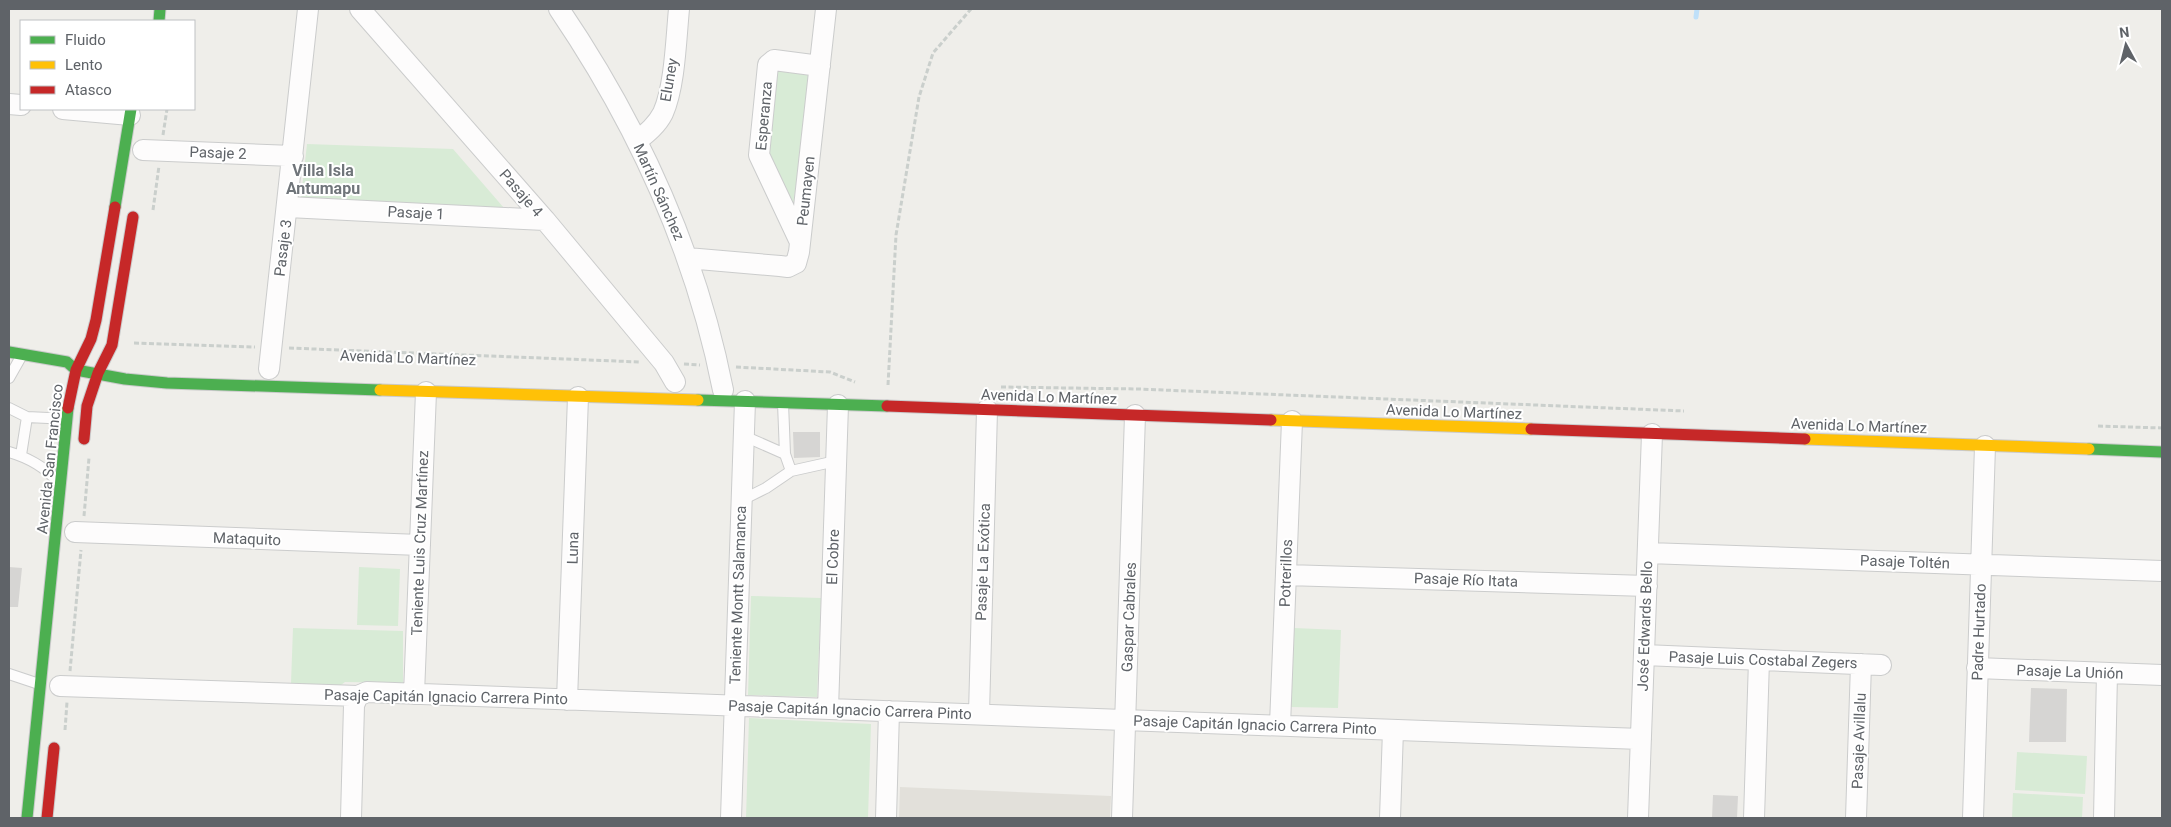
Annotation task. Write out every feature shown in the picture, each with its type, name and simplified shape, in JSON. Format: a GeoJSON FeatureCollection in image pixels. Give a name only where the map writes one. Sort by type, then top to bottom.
{"type":"FeatureCollection","features":[{"type":"Feature","properties":{"kind":"main road"},"geometry":{"type":"LineString","coordinates":[[80,358],[91,339],[96,320],[130,112]]}},
{"type":"Feature","properties":{"kind":"main road"},"geometry":{"type":"LineString","coordinates":[[86,454],[88,406],[98,373],[109,360],[135,206]]}},
{"type":"Feature","properties":{"kind":"main road","name":"Avenida Lo Martínez"},"geometry":{"type":"LineString","coordinates":[[9,352],[22,353],[98,373],[167,383],[745,401],[2162,452]]}},
{"type":"Feature","properties":{"kind":"main road","name":"Avenida Lo Martínez"},"geometry":{"type":"LineString","coordinates":[[72,366],[80,358],[109,360]]}},
{"type":"Feature","properties":{"kind":"main road","name":"Avenida San Francisco"},"geometry":{"type":"LineString","coordinates":[[28,818],[58,685],[61,485],[72,366]]}},
{"type":"Feature","properties":{"kind":"main road","name":"Avenida Lo Martínez"},"geometry":{"type":"LineString","coordinates":[[716,388],[745,401]]}},
{"type":"Feature","properties":{"kind":"main road"},"geometry":{"type":"LineString","coordinates":[[47,818],[60,733]]}},
{"type":"Feature","properties":{"kind":"street","name":"Pasaje 3"},"geometry":{"type":"LineString","coordinates":[[269,369],[308,9]]}},
{"type":"Feature","properties":{"kind":"street","name":"Pasaje 4"},"geometry":{"type":"LineString","coordinates":[[360,9],[545,220],[672,377]]}},
{"type":"Feature","properties":{"kind":"street","name":"Martín Sánchez"},"geometry":{"type":"LineString","coordinates":[[559,9],[573,29],[637,141],[672,219],[701,300],[718,366],[716,388]]}},
{"type":"Feature","properties":{"kind":"street"},"geometry":{"type":"LineString","coordinates":[[573,29],[578,9]]}},
{"type":"Feature","properties":{"kind":"street","name":"Eluney"},"geometry":{"type":"LineString","coordinates":[[637,141],[654,127],[663,113],[670,84],[679,9]]}},
{"type":"Feature","properties":{"kind":"street","name":"Peumayen"},"geometry":{"type":"LineString","coordinates":[[687,258],[788,267],[796,263],[800,242],[826,9]]}},
{"type":"Feature","properties":{"kind":"street","name":"Esperanza"},"geometry":{"type":"LineString","coordinates":[[800,242],[759,154],[768,64],[774,60],[820,66]]}},
{"type":"Feature","properties":{"kind":"street"},"geometry":{"type":"LineString","coordinates":[[85,110],[130,112]]}},
{"type":"Feature","properties":{"kind":"street","name":"Pasaje 2"},"geometry":{"type":"LineString","coordinates":[[143,148],[293,156]]}},
{"type":"Feature","properties":{"kind":"street","name":"Pasaje 1"},"geometry":{"type":"LineString","coordinates":[[288,207],[545,220]]}},
{"type":"Feature","properties":{"kind":"street","name":"Teniente Luis Cruz Martínez"},"geometry":{"type":"LineString","coordinates":[[414,694],[426,392]]}},
{"type":"Feature","properties":{"kind":"street","name":"Luna"},"geometry":{"type":"LineString","coordinates":[[567,700],[578,397]]}},
{"type":"Feature","properties":{"kind":"street","name":"Teniente Montt Salamanca"},"geometry":{"type":"LineString","coordinates":[[731,818],[745,401]]}},
{"type":"Feature","properties":{"kind":"street","name":"El Cobre"},"geometry":{"type":"LineString","coordinates":[[828,709],[838,405]]}},
{"type":"Feature","properties":{"kind":"street","name":"Pasaje La Exótica"},"geometry":{"type":"LineString","coordinates":[[978,714],[987,410]]}},
{"type":"Feature","properties":{"kind":"street","name":"Gaspar Cabrales"},"geometry":{"type":"LineString","coordinates":[[1122,818],[1135,415]]}},
{"type":"Feature","properties":{"kind":"street","name":"Potrerillos"},"geometry":{"type":"LineString","coordinates":[[1280,726],[1292,421]]}},
{"type":"Feature","properties":{"kind":"street","name":"José Edwards Bello"},"geometry":{"type":"LineString","coordinates":[[1638,818],[1652,434]]}},
{"type":"Feature","properties":{"kind":"street","name":"Padre Hurtado"},"geometry":{"type":"LineString","coordinates":[[1973,818],[1985,446]]}},
{"type":"Feature","properties":{"kind":"street","name":"Mataquito"},"geometry":{"type":"LineString","coordinates":[[77,532],[420,544]]}},
{"type":"Feature","properties":{"kind":"street","name":"Pasaje Toltén"},"geometry":{"type":"LineString","coordinates":[[1648,553],[2162,571]]}},
{"type":"Feature","properties":{"kind":"street","name":"Pasaje Río Itata"},"geometry":{"type":"LineString","coordinates":[[1286,575],[1647,586]]}},
{"type":"Feature","properties":{"kind":"street","name":"Pasaje Luis Costabal Zegers"},"geometry":{"type":"LineString","coordinates":[[1644,655],[1881,665]]}},
{"type":"Feature","properties":{"kind":"street"},"geometry":{"type":"LineString","coordinates":[[1754,818],[1759,660]]}},
{"type":"Feature","properties":{"kind":"street","name":"Pasaje Avillalu"},"geometry":{"type":"LineString","coordinates":[[1856,818],[1861,664]]}},
{"type":"Feature","properties":{"kind":"street","name":"Pasaje La Unión"},"geometry":{"type":"LineString","coordinates":[[1978,668],[2162,675]]}},
{"type":"Feature","properties":{"kind":"street"},"geometry":{"type":"LineString","coordinates":[[2104,818],[2108,673]]}},
{"type":"Feature","properties":{"kind":"street","name":"Pasaje Capitán Ignacio Carrera Pinto"},"geometry":{"type":"LineString","coordinates":[[58,685],[358,696],[366,692],[1641,739]]}},
{"type":"Feature","properties":{"kind":"street"},"geometry":{"type":"LineString","coordinates":[[351,818],[354,705],[358,696]]}},
{"type":"Feature","properties":{"kind":"street"},"geometry":{"type":"LineString","coordinates":[[886,818],[889,711]]}},
{"type":"Feature","properties":{"kind":"street"},"geometry":{"type":"LineString","coordinates":[[1390,818],[1393,730]]}},
{"type":"Feature","properties":{"kind":"lane"},"geometry":{"type":"LineString","coordinates":[[9,378],[22,353]]}},
{"type":"Feature","properties":{"kind":"lane"},"geometry":{"type":"LineString","coordinates":[[784,403],[785,454],[791,471]]}},
{"type":"Feature","properties":{"kind":"lane"},"geometry":{"type":"LineString","coordinates":[[9,408],[27,417],[48,418],[68,415]]}},
{"type":"Feature","properties":{"kind":"lane"},"geometry":{"type":"LineString","coordinates":[[21,455],[27,417]]}},
{"type":"Feature","properties":{"kind":"lane"},"geometry":{"type":"LineString","coordinates":[[744,436],[785,454]]}},
{"type":"Feature","properties":{"kind":"lane"},"geometry":{"type":"LineString","coordinates":[[9,452],[21,455],[49,473],[61,485]]}},
{"type":"Feature","properties":{"kind":"lane"},"geometry":{"type":"LineString","coordinates":[[742,500],[766,488],[791,471],[836,461]]}},
{"type":"Feature","properties":{"kind":"lane"},"geometry":{"type":"LineString","coordinates":[[9,674],[58,685]]}},
{"type":"Feature","properties":{"kind":"path"},"geometry":{"type":"LineString","coordinates":[[886,406],[896,235],[919,97],[933,53],[972,9]]}},
{"type":"Feature","properties":{"kind":"path"},"geometry":{"type":"LineString","coordinates":[[133,343],[272,348],[672,377],[718,366],[830,372],[860,384]]}},
{"type":"Feature","properties":{"kind":"path"},"geometry":{"type":"LineString","coordinates":[[878,384],[898,385]]}},
{"type":"Feature","properties":{"kind":"path"},"geometry":{"type":"LineString","coordinates":[[998,387],[1138,389],[1690,412]]}},
{"type":"Feature","properties":{"kind":"path"},"geometry":{"type":"LineString","coordinates":[[2094,426],[2162,428]]}},
{"type":"Feature","properties":{"kind":"path"},"geometry":{"type":"LineString","coordinates":[[60,733],[58,685],[86,454]]}},
{"type":"Feature","properties":{"kind":"shaded area"},"geometry":{"type":"Polygon","coordinates":[[[900,787],[1111,796],[1110,818],[899,818],[900,787]]]}},
{"type":"Feature","properties":{"kind":"green space"},"geometry":{"type":"Polygon","coordinates":[[[778,68],[808,74],[809,82],[793,207],[766,153],[778,68]]]}},
{"type":"Feature","properties":{"kind":"green space"},"geometry":{"type":"Polygon","coordinates":[[[307,144],[453,149],[504,208],[301,197],[307,144]]]}},
{"type":"Feature","properties":{"kind":"green space"},"geometry":{"type":"Polygon","coordinates":[[[359,567],[400,569],[398,626],[357,625],[359,567]]]}},
{"type":"Feature","properties":{"kind":"green space"},"geometry":{"type":"Polygon","coordinates":[[[751,596],[821,598],[817,697],[748,695],[751,596]]]}},
{"type":"Feature","properties":{"kind":"green space"},"geometry":{"type":"Polygon","coordinates":[[[293,628],[403,631],[403,683],[345,682],[337,688],[291,683],[293,628]]]}},
{"type":"Feature","properties":{"kind":"green space"},"geometry":{"type":"Polygon","coordinates":[[[1294,628],[1341,630],[1338,708],[1291,707],[1294,628]]]}},
{"type":"Feature","properties":{"kind":"green space"},"geometry":{"type":"Polygon","coordinates":[[[749,718],[871,724],[868,818],[746,818],[749,718]]]}},
{"type":"Feature","properties":{"kind":"green space"},"geometry":{"type":"Polygon","coordinates":[[[2017,752],[2087,756],[2085,794],[2015,790],[2017,752]]]}},
{"type":"Feature","properties":{"kind":"green space"},"geometry":{"type":"Polygon","coordinates":[[[2013,793],[2083,797],[2082,818],[2012,818],[2013,793]]]}},
{"type":"Feature","properties":{"kind":"building"},"geometry":{"type":"Polygon","coordinates":[[[793,432],[820,432],[820,457],[794,458],[793,432]]]}},
{"type":"Feature","properties":{"kind":"building"},"geometry":{"type":"Polygon","coordinates":[[[9,567],[22,568],[18,607],[9,607],[9,567]]]}},
{"type":"Feature","properties":{"kind":"building"},"geometry":{"type":"Polygon","coordinates":[[[2031,688],[2067,689],[2066,742],[2029,742],[2031,688]]]}},
{"type":"Feature","properties":{"kind":"building"},"geometry":{"type":"Polygon","coordinates":[[[1713,795],[1738,796],[1737,818],[1712,818],[1713,795]]]}},
{"type":"Feature","properties":{"kind":"waterway"},"geometry":{"type":"LineString","coordinates":[[1696,17],[1697,9]]}},
{"type":"Feature","properties":{"kind":"traffic: fast"},"geometry":{"type":"LineString","coordinates":[[159,20],[160,9]]}},
{"type":"Feature","properties":{"kind":"traffic: fast"},"geometry":{"type":"LineString","coordinates":[[115,207],[131,110]]}},
{"type":"Feature","properties":{"kind":"traffic: fast"},"geometry":{"type":"LineString","coordinates":[[9,352],[67,362],[76,370],[125,379],[167,383],[380,390]]}},
{"type":"Feature","properties":{"kind":"traffic: fast"},"geometry":{"type":"LineString","coordinates":[[698,400],[887,406]]}},
{"type":"Feature","properties":{"kind":"traffic: fast"},"geometry":{"type":"LineString","coordinates":[[27,818],[68,408]]}},
{"type":"Feature","properties":{"kind":"traffic: fast"},"geometry":{"type":"LineString","coordinates":[[2089,449],[2162,452]]}},
{"type":"Feature","properties":{"kind":"traffic: slow"},"geometry":{"type":"LineString","coordinates":[[380,390],[698,400]]}},
{"type":"Feature","properties":{"kind":"traffic: slow"},"geometry":{"type":"LineString","coordinates":[[1271,420],[1531,429]]}},
{"type":"Feature","properties":{"kind":"traffic: slow"},"geometry":{"type":"LineString","coordinates":[[1805,439],[2089,449]]}},
{"type":"Feature","properties":{"kind":"traffic: jam"},"geometry":{"type":"LineString","coordinates":[[68,408],[76,370],[91,339],[96,320],[115,207]]}},
{"type":"Feature","properties":{"kind":"traffic: jam"},"geometry":{"type":"LineString","coordinates":[[84,439],[87,406],[98,373],[112,345],[133,217]]}},
{"type":"Feature","properties":{"kind":"traffic: jam"},"geometry":{"type":"LineString","coordinates":[[887,406],[1271,420]]}},
{"type":"Feature","properties":{"kind":"traffic: jam"},"geometry":{"type":"LineString","coordinates":[[1531,429],[1805,439]]}},
{"type":"Feature","properties":{"kind":"traffic: jam"},"geometry":{"type":"LineString","coordinates":[[47,818],[54,748]]}},
{"type":"Feature","properties":{"kind":"district","name":"Villa Isla Antumapu"},"geometry":{"type":"Point","coordinates":[323,179]}}]}
